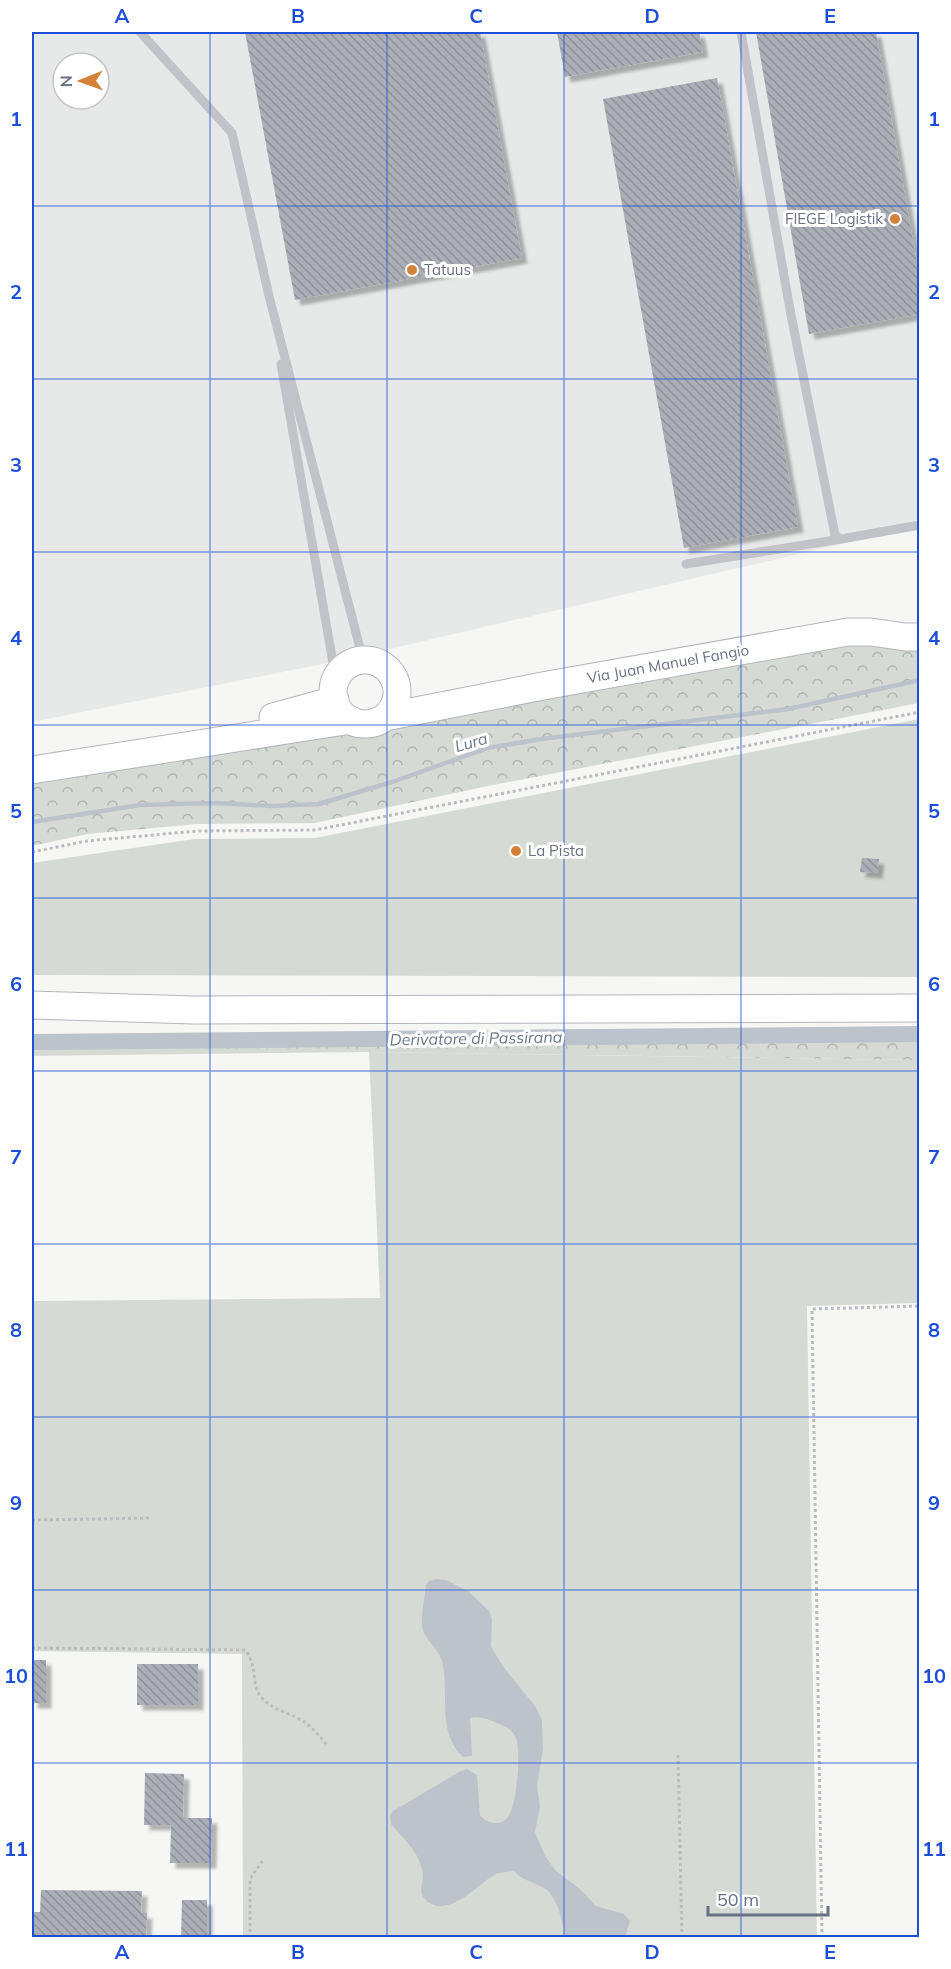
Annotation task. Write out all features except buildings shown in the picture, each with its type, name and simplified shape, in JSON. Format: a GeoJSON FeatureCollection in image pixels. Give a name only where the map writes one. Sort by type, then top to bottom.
{"type":"FeatureCollection","features":[{"type":"Feature","properties":{"kind":"street","name":"Via Juan Manuel Fangio"},"geometry":{"type":"LineString","coordinates":[[341,700],[368,724],[400,708],[848,632],[871,632],[905,638],[920,637]]}},
{"type":"Feature","properties":{"kind":"street","name":"Via Juan Manuel Fangio"},"geometry":{"type":"LineString","coordinates":[[341,700],[347,666],[363,660]]}},
{"type":"Feature","properties":{"kind":"street"},"geometry":{"type":"LineString","coordinates":[[363,660],[372,661],[388,670],[397,686],[400,708]]}},
{"type":"Feature","properties":{"kind":"street","name":"Via Juan Manuel Fangio"},"geometry":{"type":"LineString","coordinates":[[32,770],[147,752],[341,700]]}},
{"type":"Feature","properties":{"kind":"street"},"geometry":{"type":"LineString","coordinates":[[32,1005],[194,1010],[920,1008]]}},
{"type":"Feature","properties":{"kind":"lane"},"geometry":{"type":"LineString","coordinates":[[140,32],[232,133],[269,296],[363,660]]}},
{"type":"Feature","properties":{"kind":"lane"},"geometry":{"type":"LineString","coordinates":[[741,32],[824,487],[835,535],[841,539]]}},
{"type":"Feature","properties":{"kind":"lane"},"geometry":{"type":"LineString","coordinates":[[269,296],[341,700]]}},
{"type":"Feature","properties":{"kind":"lane"},"geometry":{"type":"LineString","coordinates":[[686,564],[920,525]]}},
{"type":"Feature","properties":{"kind":"path"},"geometry":{"type":"LineString","coordinates":[[32,852],[87,841],[197,831],[315,830],[920,712]]}},
{"type":"Feature","properties":{"kind":"path"},"geometry":{"type":"LineString","coordinates":[[822,1938],[812,1309],[920,1306]]}},
{"type":"Feature","properties":{"kind":"path"},"geometry":{"type":"LineString","coordinates":[[32,1520],[152,1518]]}},
{"type":"Feature","properties":{"kind":"path"},"geometry":{"type":"LineString","coordinates":[[32,1648],[245,1650],[252,1659],[259,1695],[272,1707],[304,1722],[328,1746]]}},
{"type":"Feature","properties":{"kind":"path"},"geometry":{"type":"LineString","coordinates":[[678,1755],[682,1938]]}},
{"type":"Feature","properties":{"kind":"path"},"geometry":{"type":"LineString","coordinates":[[250,1938],[249,1879],[263,1860]]}},
{"type":"Feature","properties":{"kind":"shaded area"},"geometry":{"type":"Polygon","coordinates":[[[32,32],[919,32],[919,526],[333,662],[32,722],[32,32]]]}},
{"type":"Feature","properties":{"kind":"shaded area"},"geometry":{"type":"Polygon","coordinates":[[[446,1580],[468,1591],[489,1611],[492,1619],[491,1646],[505,1669],[535,1706],[542,1720],[543,1749],[537,1786],[540,1806],[535,1832],[545,1856],[556,1871],[581,1890],[596,1906],[624,1914],[630,1921],[625,1937],[566,1937],[558,1907],[550,1894],[514,1871],[496,1874],[455,1903],[446,1906],[437,1906],[428,1902],[422,1895],[423,1873],[420,1862],[391,1824],[390,1816],[393,1811],[467,1769],[477,1775],[480,1815],[489,1822],[501,1822],[507,1818],[514,1801],[518,1764],[515,1736],[507,1728],[487,1719],[470,1718],[472,1756],[463,1757],[449,1736],[442,1661],[425,1635],[422,1626],[426,1585],[429,1581],[446,1580]]]}},
{"type":"Feature","properties":{"kind":"green space"},"geometry":{"type":"Polygon","coordinates":[[[848,639],[919,643],[919,703],[483,787],[315,823],[198,824],[88,834],[32,846],[32,782],[848,639]]]}},
{"type":"Feature","properties":{"kind":"green space","name":"La Pista"},"geometry":{"type":"Polygon","coordinates":[[[919,719],[919,977],[32,975],[32,863],[194,839],[315,838],[919,719]]]}},
{"type":"Feature","properties":{"kind":"green space"},"geometry":{"type":"Polygon","coordinates":[[[919,1041],[919,1060],[369,1052],[32,1056],[32,1045],[919,1041]]]}},
{"type":"Feature","properties":{"kind":"green space"},"geometry":{"type":"Polygon","coordinates":[[[369,1052],[919,1060],[919,1303],[807,1306],[817,1937],[243,1937],[242,1654],[32,1651],[32,1301],[380,1298],[369,1052]]]}},
{"type":"Feature","properties":{"kind":"waterway","name":"Lura"},"geometry":{"type":"LineString","coordinates":[[32,822],[140,805],[319,804],[395,781],[488,748],[541,739],[788,709],[920,680]]}},
{"type":"Feature","properties":{"kind":"waterway","name":"Derivatore di Passirana"},"geometry":{"type":"LineString","coordinates":[[32,1042],[920,1034]]}},
{"type":"Feature","properties":{"kind":"place","name":"FIEGE Logistik"},"geometry":{"type":"Point","coordinates":[895,219]}},
{"type":"Feature","properties":{"kind":"place","name":"Tatuus"},"geometry":{"type":"Point","coordinates":[412,270]}},
{"type":"Feature","properties":{"kind":"place","name":"La Pista"},"geometry":{"type":"Point","coordinates":[516,851]}}]}
